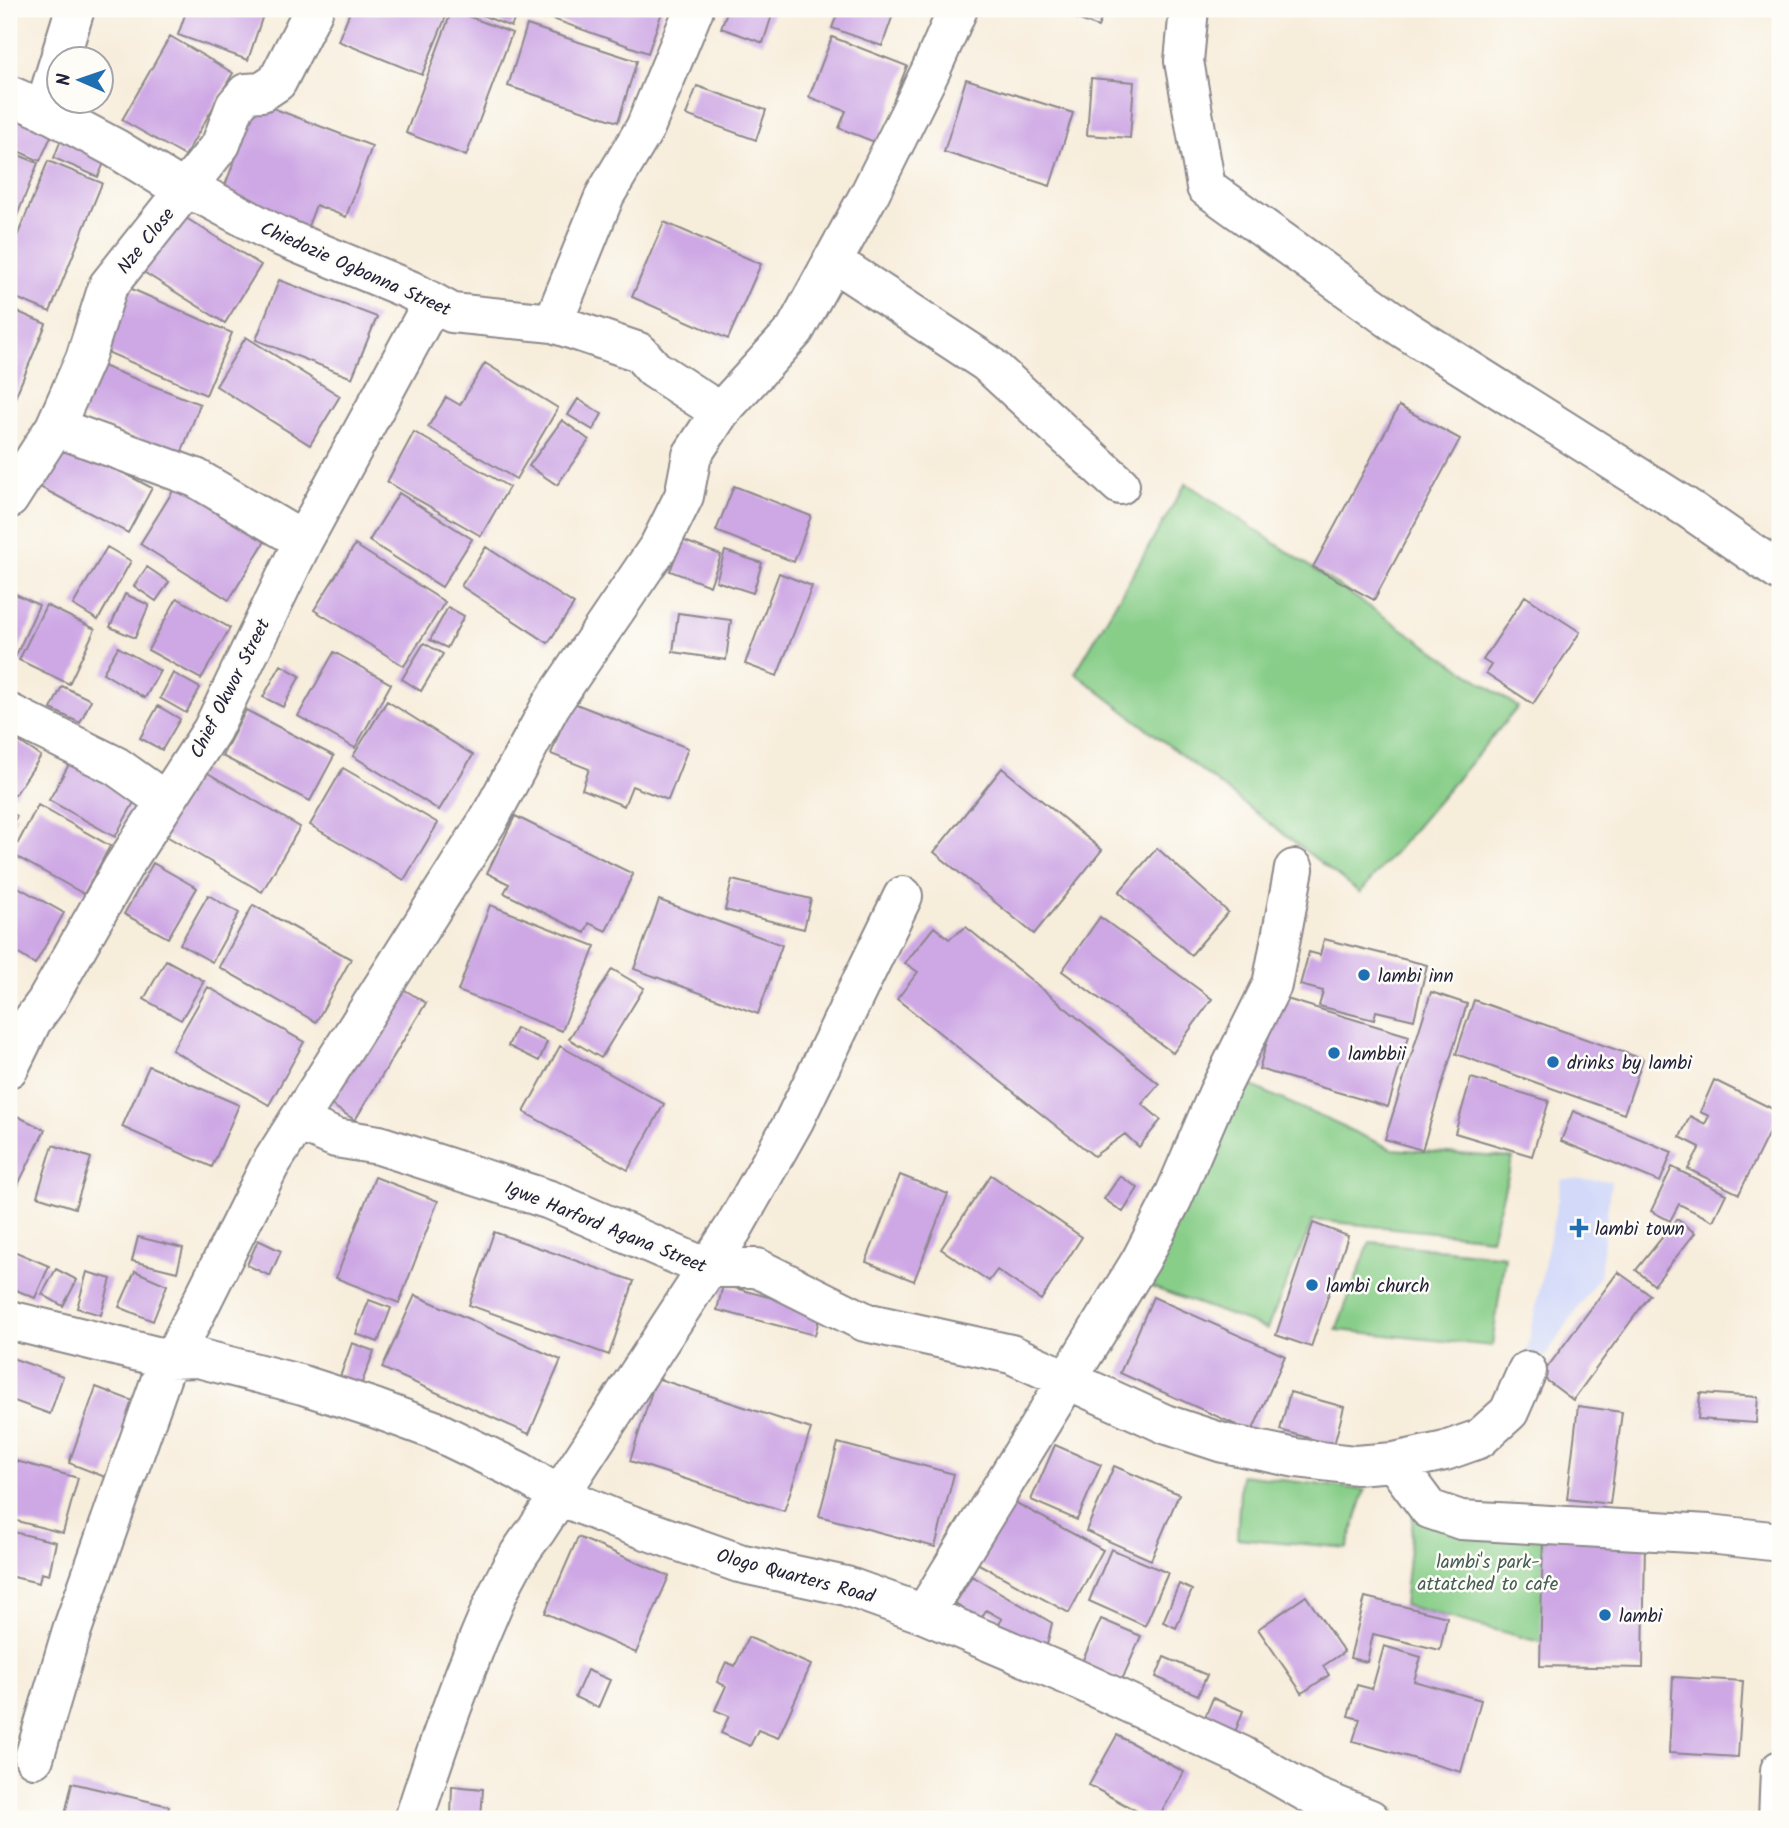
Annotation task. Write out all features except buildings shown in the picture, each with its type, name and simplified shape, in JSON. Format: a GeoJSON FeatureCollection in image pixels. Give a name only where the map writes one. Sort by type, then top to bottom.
{"type":"FeatureCollection","features":[{"type":"Feature","properties":{"kind":"street"},"geometry":{"type":"LineString","coordinates":[[44,110],[75,9]]}},
{"type":"Feature","properties":{"kind":"street","name":"Nze Close"},"geometry":{"type":"LineString","coordinates":[[9,499],[55,427],[85,359],[108,286],[221,144],[236,106],[246,93],[262,92],[277,82],[314,9]]}},
{"type":"Feature","properties":{"kind":"street"},"geometry":{"type":"LineString","coordinates":[[553,323],[605,195],[645,128],[694,9]]}},
{"type":"Feature","properties":{"kind":"street"},"geometry":{"type":"LineString","coordinates":[[34,1758],[72,1630],[168,1359],[174,1357],[191,1325],[270,1165],[489,819],[551,705],[659,546],[684,496],[692,455],[720,412],[795,330],[930,72],[958,9]]}},
{"type":"Feature","properties":{"kind":"street"},"geometry":{"type":"LineString","coordinates":[[1189,9],[1184,61],[1206,187],[1404,329],[1689,509],[1780,572]]}},
{"type":"Feature","properties":{"kind":"street","name":"Chiedozie Ogbonna Street"},"geometry":{"type":"LineString","coordinates":[[9,95],[44,110],[185,191],[202,194],[277,235],[452,313],[553,323],[639,352],[654,369],[720,412]]}},
{"type":"Feature","properties":{"kind":"street"},"geometry":{"type":"LineString","coordinates":[[832,261],[986,363],[1120,485]]}},
{"type":"Feature","properties":{"kind":"street","name":"Chief Okwor Street"},"geometry":{"type":"LineString","coordinates":[[9,1068],[20,1015],[212,730],[303,541],[432,303]]}},
{"type":"Feature","properties":{"kind":"street"},"geometry":{"type":"LineString","coordinates":[[55,427],[196,478],[303,541]]}},
{"type":"Feature","properties":{"kind":"street"},"geometry":{"type":"LineString","coordinates":[[9,713],[116,766],[164,801]]}},
{"type":"Feature","properties":{"kind":"street"},"geometry":{"type":"LineString","coordinates":[[924,1614],[1146,1249],[1272,985],[1294,870]]}},
{"type":"Feature","properties":{"kind":"street"},"geometry":{"type":"LineString","coordinates":[[414,1819],[462,1678],[521,1549],[536,1531],[733,1230],[794,1121],[904,896]]}},
{"type":"Feature","properties":{"kind":"street","name":"Igwe Harford Agana Street"},"geometry":{"type":"LineString","coordinates":[[299,1122],[336,1138],[379,1145],[550,1200],[707,1268],[757,1268],[865,1322],[1012,1354],[1165,1424],[1223,1443],[1296,1458],[1355,1465],[1394,1462],[1445,1451],[1479,1438],[1509,1412],[1527,1371]]}},
{"type":"Feature","properties":{"kind":"street","name":"Ologo Quarters Road"},"geometry":{"type":"LineString","coordinates":[[9,1320],[168,1359],[209,1361],[303,1385],[374,1408],[434,1430],[519,1471],[558,1495],[615,1520],[739,1563],[846,1586],[924,1614],[1072,1677],[1241,1755],[1315,1797],[1370,1819]]}},
{"type":"Feature","properties":{"kind":"street"},"geometry":{"type":"LineString","coordinates":[[1394,1462],[1429,1509],[1461,1520],[1709,1534],[1780,1542]]}},
{"type":"Feature","properties":{"kind":"street"},"geometry":{"type":"LineString","coordinates":[[1778,1819],[1780,1770]]}},
{"type":"Feature","properties":{"kind":"shaded area","name":"lambi town"},"geometry":{"type":"Polygon","coordinates":[[[1562,1179],[1611,1180],[1600,1275],[1545,1357],[1526,1354],[1562,1179]]]}},
{"type":"Feature","properties":{"kind":"green space"},"geometry":{"type":"Polygon","coordinates":[[[1186,483],[1518,707],[1360,893],[1075,673],[1186,483]]]}},
{"type":"Feature","properties":{"kind":"green space"},"geometry":{"type":"Polygon","coordinates":[[[1248,1084],[1392,1149],[1513,1158],[1491,1238],[1313,1220],[1267,1329],[1143,1284],[1248,1084]]]}},
{"type":"Feature","properties":{"kind":"green space"},"geometry":{"type":"Polygon","coordinates":[[[1370,1242],[1505,1256],[1492,1346],[1336,1330],[1370,1242]]]}},
{"type":"Feature","properties":{"kind":"green space"},"geometry":{"type":"Polygon","coordinates":[[[1241,1475],[1365,1490],[1347,1548],[1237,1538],[1241,1475]]]}},
{"type":"Feature","properties":{"kind":"green space","name":"lambi's park- attatched to cafe"},"geometry":{"type":"Polygon","coordinates":[[[1414,1508],[1543,1525],[1543,1643],[1404,1605],[1414,1508]]]}},
{"type":"Feature","properties":{"kind":"place","name":"lambi inn"},"geometry":{"type":"Point","coordinates":[1364,975]}},
{"type":"Feature","properties":{"kind":"place","name":"lambbii"},"geometry":{"type":"Point","coordinates":[1334,1053]}},
{"type":"Feature","properties":{"kind":"place","name":"drinks by lambi"},"geometry":{"type":"Point","coordinates":[1553,1062]}},
{"type":"Feature","properties":{"kind":"place","name":"lambi town"},"geometry":{"type":"Point","coordinates":[1579,1228]}},
{"type":"Feature","properties":{"kind":"place","name":"lambi church"},"geometry":{"type":"Point","coordinates":[1312,1285]}},
{"type":"Feature","properties":{"kind":"place","name":"lambi"},"geometry":{"type":"Point","coordinates":[1605,1615]}}]}
